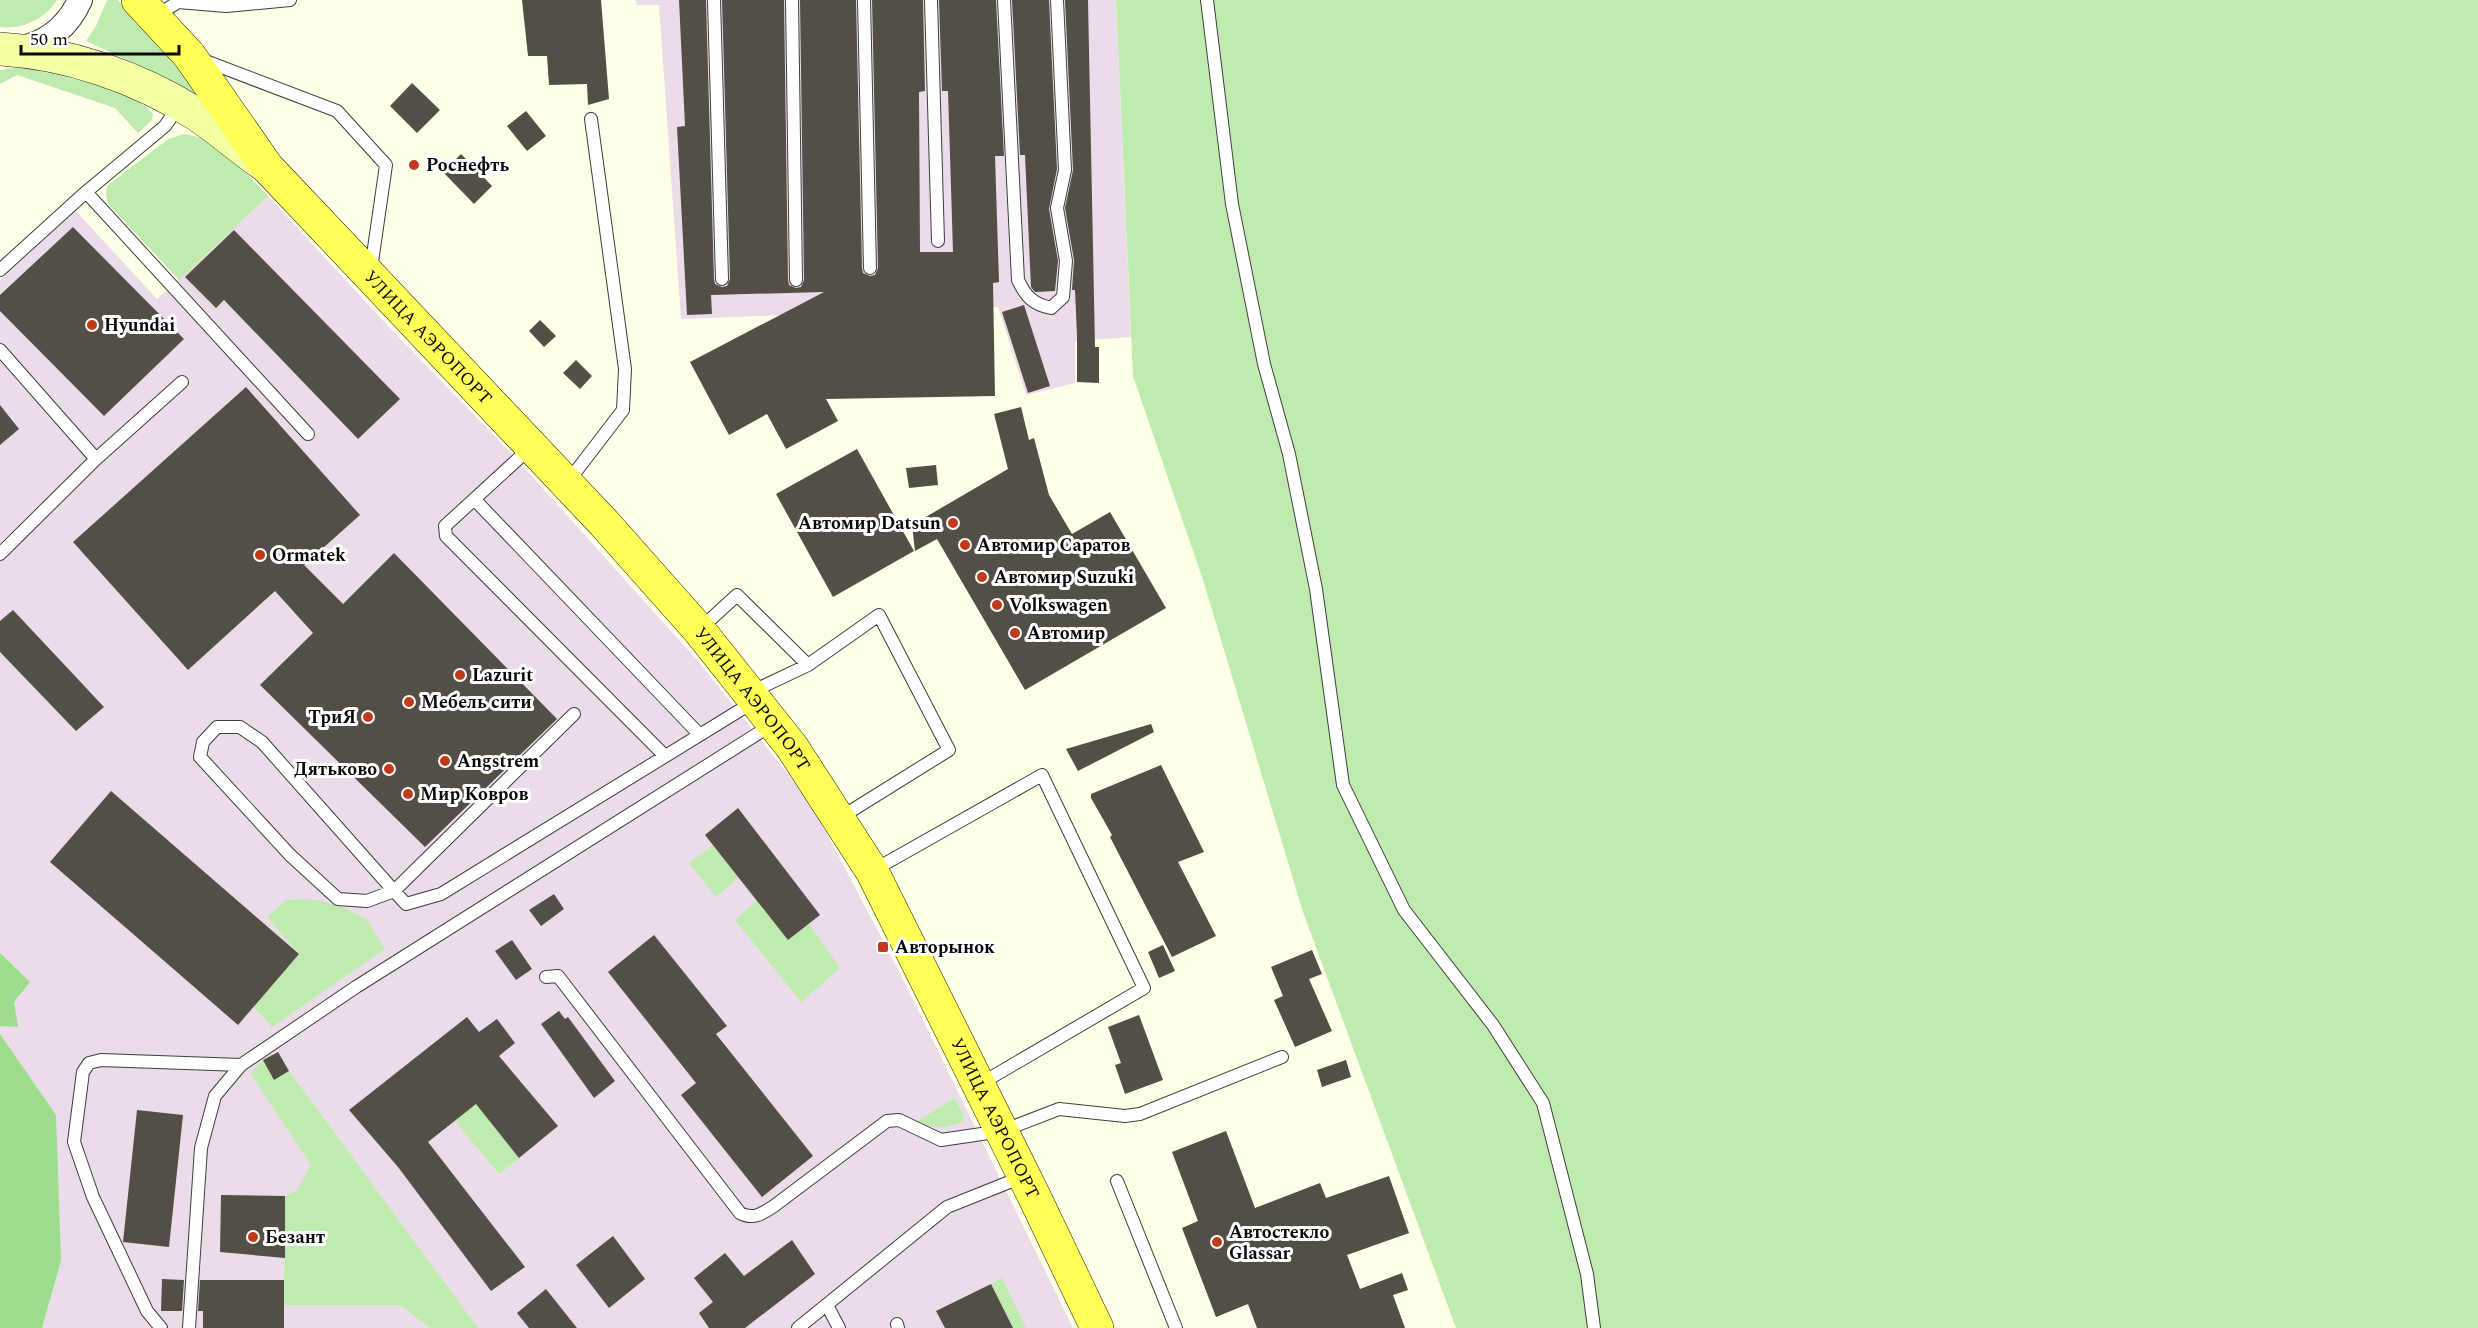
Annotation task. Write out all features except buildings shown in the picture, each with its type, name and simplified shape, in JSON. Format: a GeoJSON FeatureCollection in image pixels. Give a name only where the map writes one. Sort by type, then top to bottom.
{"type":"FeatureCollection","features":[{"type":"Feature","properties":{"kind":"main road","name":"УЛИЦА АЭРОПОРТ"},"geometry":{"type":"LineString","coordinates":[[146,9],[189,55],[267,167],[567,484],[699,630],[760,705],[872,871],[979,1084],[1097,1328]]}},
{"type":"Feature","properties":{"kind":"main road","name":"УЛИЦА АЭРОПОРТ"},"geometry":{"type":"LineString","coordinates":[[7,49],[69,61],[117,74],[147,87],[180,105],[267,167]]}},
{"type":"Feature","properties":{"kind":"street","name":"УЛИЦА АЭРОПОРТ"},"geometry":{"type":"LineString","coordinates":[[7,49],[32,46],[49,38],[63,27],[75,12],[80,0]]}},
{"type":"Feature","properties":{"kind":"lane"},"geometry":{"type":"LineString","coordinates":[[146,9],[178,2],[226,6],[290,0]]}},
{"type":"Feature","properties":{"kind":"lane"},"geometry":{"type":"LineString","coordinates":[[714,0],[722,279]]}},
{"type":"Feature","properties":{"kind":"lane"},"geometry":{"type":"LineString","coordinates":[[792,0],[796,280]]}},
{"type":"Feature","properties":{"kind":"lane"},"geometry":{"type":"LineString","coordinates":[[864,0],[870,268]]}},
{"type":"Feature","properties":{"kind":"lane"},"geometry":{"type":"LineString","coordinates":[[932,0],[938,240]]}},
{"type":"Feature","properties":{"kind":"lane"},"geometry":{"type":"LineString","coordinates":[[1004,0],[1018,280],[1025,296],[1036,305],[1052,309],[1063,297],[1066,261],[1057,208],[1065,170],[1057,0]]}},
{"type":"Feature","properties":{"kind":"lane"},"geometry":{"type":"LineString","coordinates":[[1207,0],[1232,204],[1264,364],[1289,454],[1316,589],[1343,785],[1404,910],[1493,1025],[1543,1103],[1587,1274],[1594,1328]]}},
{"type":"Feature","properties":{"kind":"lane"},"geometry":{"type":"LineString","coordinates":[[189,55],[337,111],[386,165],[370,276]]}},
{"type":"Feature","properties":{"kind":"lane"},"geometry":{"type":"LineString","coordinates":[[0,270],[86,192],[165,126],[180,105]]}},
{"type":"Feature","properties":{"kind":"lane"},"geometry":{"type":"LineString","coordinates":[[567,484],[623,410],[625,369],[591,119]]}},
{"type":"Feature","properties":{"kind":"lane"},"geometry":{"type":"LineString","coordinates":[[86,192],[308,434]]}},
{"type":"Feature","properties":{"kind":"lane"},"geometry":{"type":"LineString","coordinates":[[0,350],[96,459]]}},
{"type":"Feature","properties":{"kind":"lane"},"geometry":{"type":"LineString","coordinates":[[0,554],[96,459],[182,382]]}},
{"type":"Feature","properties":{"kind":"lane"},"geometry":{"type":"LineString","coordinates":[[531,448],[445,526],[446,536],[664,755]]}},
{"type":"Feature","properties":{"kind":"lane"},"geometry":{"type":"LineString","coordinates":[[475,500],[699,734]]}},
{"type":"Feature","properties":{"kind":"lane"},"geometry":{"type":"LineString","coordinates":[[699,630],[737,595],[808,665]]}},
{"type":"Feature","properties":{"kind":"lane"},"geometry":{"type":"LineString","coordinates":[[189,1328],[201,1148],[215,1096],[241,1065],[760,705],[808,665],[879,615],[949,750],[838,819]]}},
{"type":"Feature","properties":{"kind":"lane"},"geometry":{"type":"LineString","coordinates":[[574,714],[394,891],[367,901],[338,899],[290,855],[200,757],[203,742],[216,727],[240,727],[262,742],[394,891],[406,904],[441,894],[699,734],[760,705]]}},
{"type":"Feature","properties":{"kind":"lane"},"geometry":{"type":"LineString","coordinates":[[872,871],[1042,775],[1144,988],[979,1084]]}},
{"type":"Feature","properties":{"kind":"lane"},"geometry":{"type":"LineString","coordinates":[[546,977],[558,976],[740,1213],[748,1217],[767,1211],[888,1121],[899,1120],[941,1140],[1002,1131],[1059,1109],[1125,1116],[1140,1114],[1282,1057]]}},
{"type":"Feature","properties":{"kind":"lane"},"geometry":{"type":"LineString","coordinates":[[161,1328],[147,1311],[107,1227],[93,1197],[74,1142],[83,1072],[89,1063],[101,1060],[241,1065]]}},
{"type":"Feature","properties":{"kind":"lane"},"geometry":{"type":"LineString","coordinates":[[798,1328],[947,1207],[1023,1176]]}},
{"type":"Feature","properties":{"kind":"lane"},"geometry":{"type":"LineString","coordinates":[[1117,1181],[1176,1328]]}},
{"type":"Feature","properties":{"kind":"lane"},"geometry":{"type":"LineString","coordinates":[[827,1305],[839,1328]]}},
{"type":"Feature","properties":{"kind":"shaded area"},"geometry":{"type":"Polygon","coordinates":[[[635,0],[1116,0],[1131,337],[1075,341],[1075,383],[1026,395],[998,307],[681,319],[659,5],[637,5],[635,0]]]}},
{"type":"Feature","properties":{"kind":"shaded area"},"geometry":{"type":"Polygon","coordinates":[[[268,196],[388,326],[511,453],[698,661],[810,802],[898,969],[1073,1328],[42,1328],[61,1261],[0,1034],[0,280],[75,210],[157,299],[268,196]]]}},
{"type":"Feature","properties":{"kind":"green space"},"geometry":{"type":"Polygon","coordinates":[[[0,0],[57,0],[46,13],[32,22],[16,27],[0,27],[0,0]]]}},
{"type":"Feature","properties":{"kind":"green space"},"geometry":{"type":"Polygon","coordinates":[[[107,0],[118,0],[197,90],[194,94],[86,41],[96,26],[107,0]]]}},
{"type":"Feature","properties":{"kind":"green space"},"geometry":{"type":"Polygon","coordinates":[[[1116,0],[2478,0],[2478,1328],[1456,1328],[1303,912],[1203,580],[1133,376],[1116,0]]]}},
{"type":"Feature","properties":{"kind":"green space"},"geometry":{"type":"Polygon","coordinates":[[[19,67],[91,83],[129,97],[144,105],[153,114],[152,120],[138,133],[115,108],[17,75],[0,84],[0,70],[19,67]]]}},
{"type":"Feature","properties":{"kind":"green space"},"geometry":{"type":"Polygon","coordinates":[[[184,134],[209,142],[220,149],[268,196],[179,280],[109,205],[106,196],[107,186],[168,139],[184,134]]]}},
{"type":"Feature","properties":{"kind":"green space"},"geometry":{"type":"Polygon","coordinates":[[[714,845],[739,877],[716,897],[689,863],[714,845]]]}},
{"type":"Feature","properties":{"kind":"green space"},"geometry":{"type":"Polygon","coordinates":[[[309,899],[339,905],[367,920],[385,949],[272,1027],[254,1007],[299,954],[267,917],[287,900],[309,899]]]}},
{"type":"Feature","properties":{"kind":"green space"},"geometry":{"type":"Polygon","coordinates":[[[757,900],[809,924],[840,968],[801,1002],[735,920],[757,900]]]}},
{"type":"Feature","properties":{"kind":"green space"},"geometry":{"type":"Polygon","coordinates":[[[0,953],[30,982],[14,1002],[18,1027],[0,1026],[0,953]]]}},
{"type":"Feature","properties":{"kind":"green space"},"geometry":{"type":"Polygon","coordinates":[[[0,1034],[56,1115],[61,1261],[42,1328],[0,1328],[0,1034]]]}},
{"type":"Feature","properties":{"kind":"green space"},"geometry":{"type":"Polygon","coordinates":[[[263,1060],[289,1071],[478,1328],[430,1328],[400,1305],[284,1305],[285,1196],[297,1190],[311,1165],[250,1073],[263,1060]]]}},
{"type":"Feature","properties":{"kind":"green space"},"geometry":{"type":"Polygon","coordinates":[[[954,1098],[964,1116],[963,1122],[944,1128],[915,1123],[954,1098]]]}},
{"type":"Feature","properties":{"kind":"green space"},"geometry":{"type":"Polygon","coordinates":[[[476,1104],[519,1158],[499,1174],[455,1121],[476,1104]]]}},
{"type":"Feature","properties":{"kind":"green space"},"geometry":{"type":"Polygon","coordinates":[[[1002,1278],[1026,1328],[1013,1328],[991,1284],[1002,1278]]]}},
{"type":"Feature","properties":{"kind":"place","name":"Роснефть"},"geometry":{"type":"Point","coordinates":[414,165]}},
{"type":"Feature","properties":{"kind":"place","name":"Hyundai"},"geometry":{"type":"Point","coordinates":[92,325]}},
{"type":"Feature","properties":{"kind":"place","name":"Автомир Datsun"},"geometry":{"type":"Point","coordinates":[953,523]}},
{"type":"Feature","properties":{"kind":"place","name":"Автомир Саратов"},"geometry":{"type":"Point","coordinates":[965,545]}},
{"type":"Feature","properties":{"kind":"place","name":"Ormatek"},"geometry":{"type":"Point","coordinates":[260,555]}},
{"type":"Feature","properties":{"kind":"place","name":"Автомир Suzuki"},"geometry":{"type":"Point","coordinates":[982,577]}},
{"type":"Feature","properties":{"kind":"place","name":"Volkswagen"},"geometry":{"type":"Point","coordinates":[997,605]}},
{"type":"Feature","properties":{"kind":"place","name":"Автомир"},"geometry":{"type":"Point","coordinates":[1015,633]}},
{"type":"Feature","properties":{"kind":"place","name":"Lazurit"},"geometry":{"type":"Point","coordinates":[460,675]}},
{"type":"Feature","properties":{"kind":"place","name":"Мебель сити"},"geometry":{"type":"Point","coordinates":[409,702]}},
{"type":"Feature","properties":{"kind":"place","name":"ТриЯ"},"geometry":{"type":"Point","coordinates":[368,717]}},
{"type":"Feature","properties":{"kind":"place","name":"Angstrem"},"geometry":{"type":"Point","coordinates":[445,761]}},
{"type":"Feature","properties":{"kind":"place","name":"Дятьково"},"geometry":{"type":"Point","coordinates":[389,769]}},
{"type":"Feature","properties":{"kind":"place","name":"Мир Ковров"},"geometry":{"type":"Point","coordinates":[408,794]}},
{"type":"Feature","properties":{"kind":"place","name":"Авторынок"},"geometry":{"type":"Point","coordinates":[883,947]}},
{"type":"Feature","properties":{"kind":"place","name":"Безант"},"geometry":{"type":"Point","coordinates":[253,1237]}},
{"type":"Feature","properties":{"kind":"place","name":"Автостекло Glassar"},"geometry":{"type":"Point","coordinates":[1217,1242]}}]}
